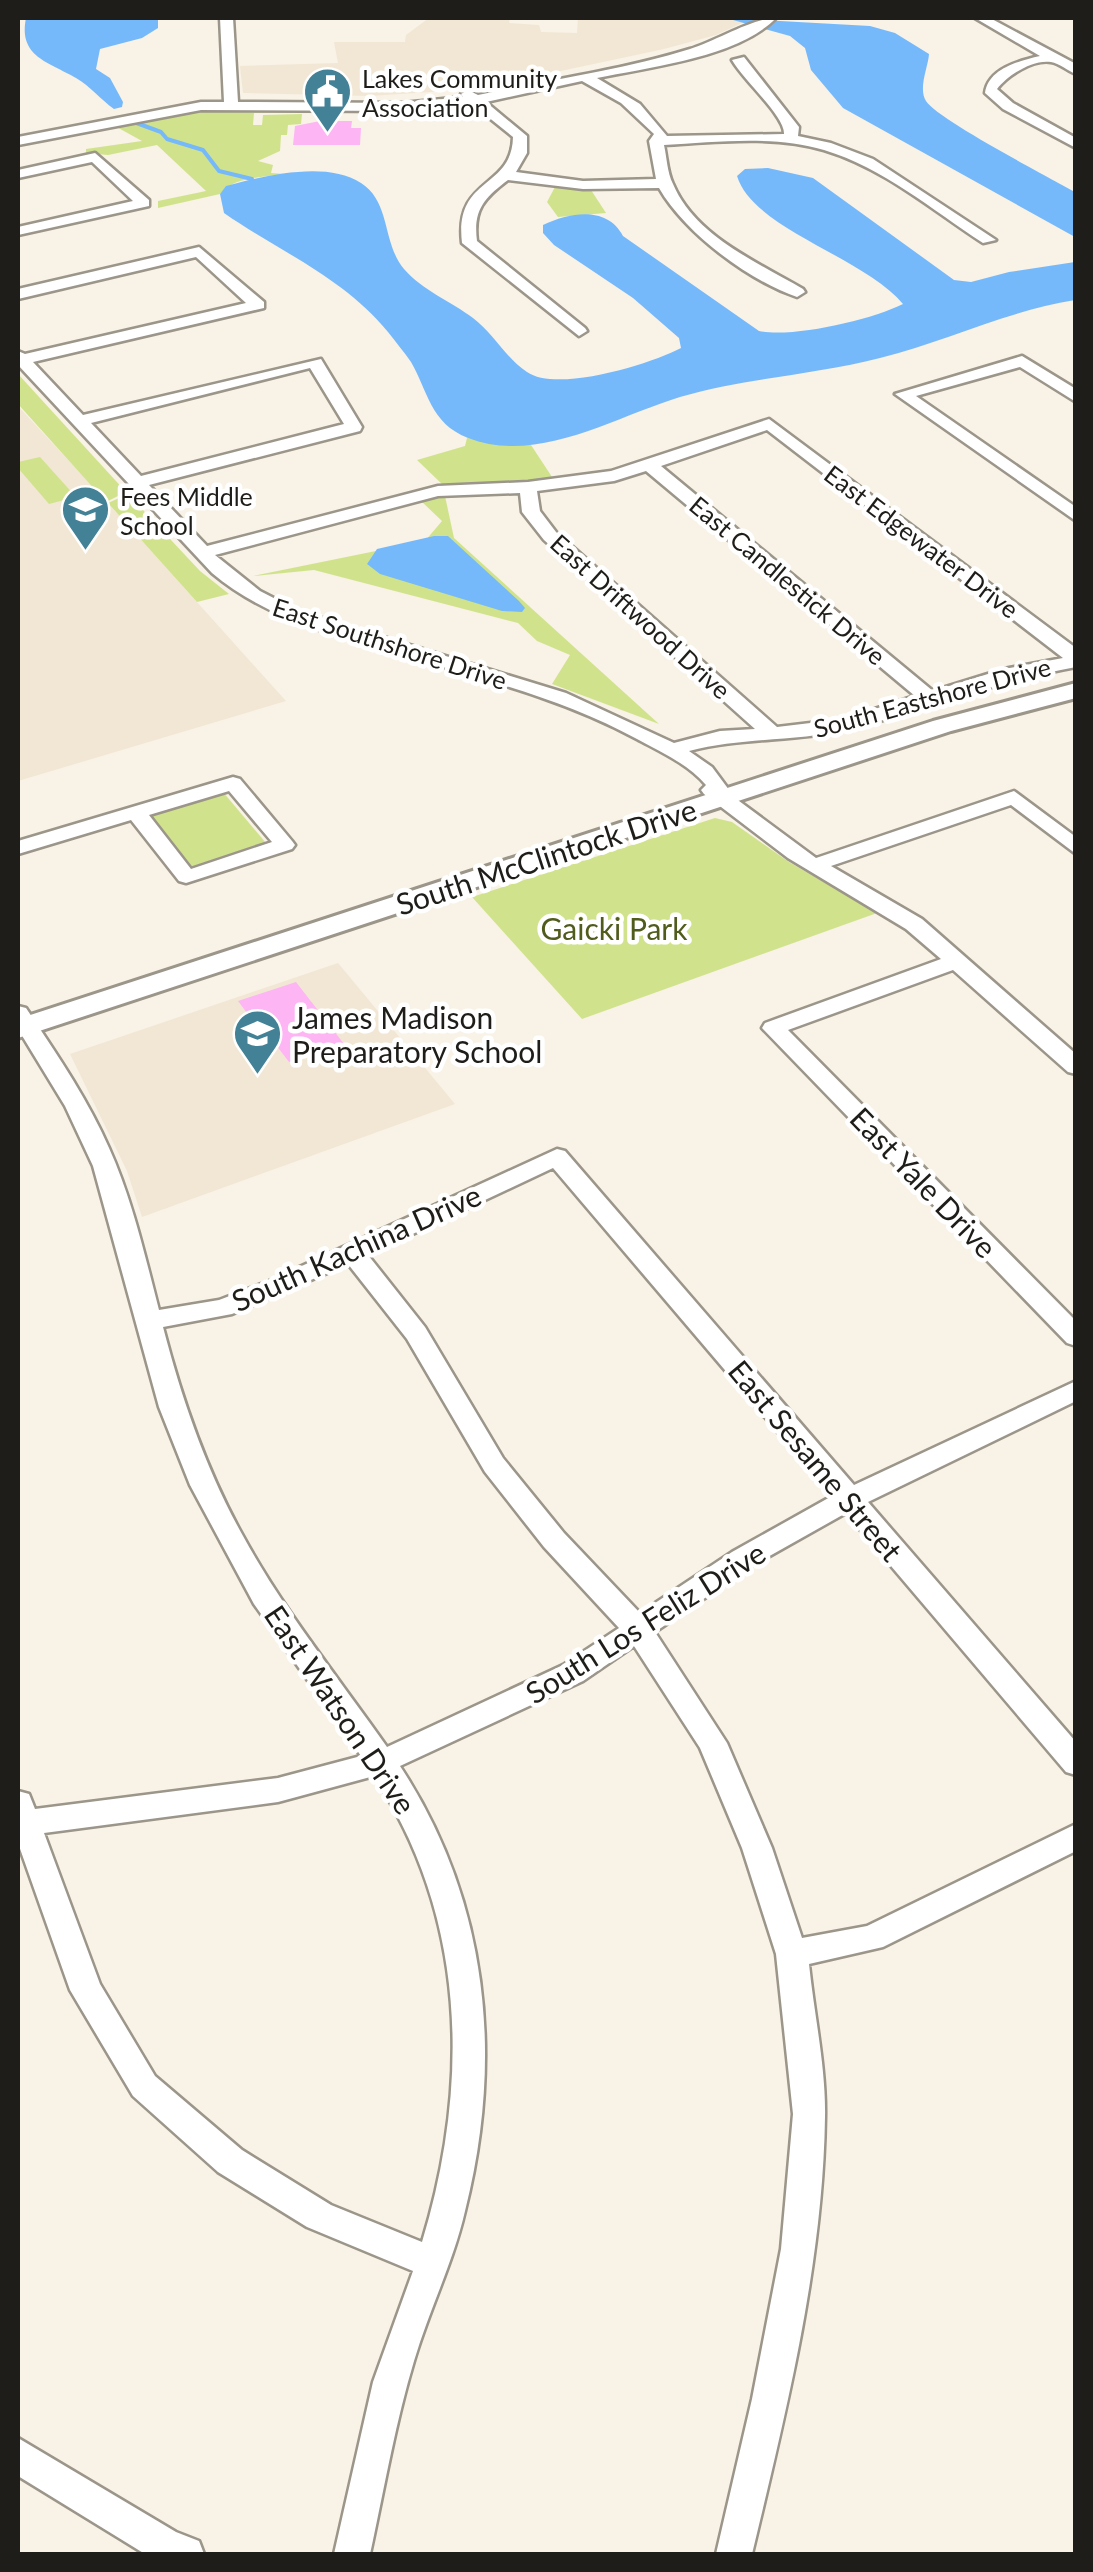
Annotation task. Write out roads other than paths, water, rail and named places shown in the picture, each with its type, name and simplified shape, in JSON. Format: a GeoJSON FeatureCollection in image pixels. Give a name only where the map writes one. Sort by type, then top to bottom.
{"type":"FeatureCollection","features":[{"type":"Feature","properties":{"kind":"main road","name":"South McClintock Drive"},"geometry":{"type":"LineString","coordinates":[[21,1023],[995,710],[1076,690]]}},
{"type":"Feature","properties":{"kind":"street"},"geometry":{"type":"LineString","coordinates":[[226,18],[231,101]]}},
{"type":"Feature","properties":{"kind":"street"},"geometry":{"type":"LineString","coordinates":[[18,141],[28,132],[231,101],[403,107],[472,98],[703,50],[770,18]]}},
{"type":"Feature","properties":{"kind":"street"},"geometry":{"type":"LineString","coordinates":[[980,18],[1076,70]]}},
{"type":"Feature","properties":{"kind":"street"},"geometry":{"type":"LineString","coordinates":[[1053,57],[1013,66],[997,77],[990,90],[1008,106],[1076,144]]}},
{"type":"Feature","properties":{"kind":"street"},"geometry":{"type":"LineString","coordinates":[[740,60],[746,78],[785,115],[792,127],[790,139]]}},
{"type":"Feature","properties":{"kind":"street"},"geometry":{"type":"LineString","coordinates":[[579,75],[583,83],[627,112],[656,141],[664,183],[676,206],[698,226],[797,292]]}},
{"type":"Feature","properties":{"kind":"street"},"geometry":{"type":"LineString","coordinates":[[472,98],[520,136],[522,148],[516,164],[467,210],[464,223],[470,243],[579,331]]}},
{"type":"Feature","properties":{"kind":"street"},"geometry":{"type":"LineString","coordinates":[[656,141],[790,139],[848,153],[877,167],[988,240]]}},
{"type":"Feature","properties":{"kind":"street"},"geometry":{"type":"LineString","coordinates":[[18,174],[95,157],[144,203],[18,231]]}},
{"type":"Feature","properties":{"kind":"street"},"geometry":{"type":"LineString","coordinates":[[506,174],[583,185],[664,183]]}},
{"type":"Feature","properties":{"kind":"street"},"geometry":{"type":"LineString","coordinates":[[18,294],[199,252],[258,305],[19,358]]}},
{"type":"Feature","properties":{"kind":"street","name":"East Southshore Drive"},"geometry":{"type":"LineString","coordinates":[[19,358],[203,553],[241,588],[291,614],[573,703],[671,750],[677,762],[699,783],[725,798],[766,833],[914,924],[1076,1067]]}},
{"type":"Feature","properties":{"kind":"street"},"geometry":{"type":"LineString","coordinates":[[1076,397],[1022,361],[902,394],[1076,516]]}},
{"type":"Feature","properties":{"kind":"street"},"geometry":{"type":"LineString","coordinates":[[79,421],[315,362],[354,426],[136,483]]}},
{"type":"Feature","properties":{"kind":"street","name":"East Edgewater Drive"},"geometry":{"type":"LineString","coordinates":[[648,464],[769,424],[1076,660]]}},
{"type":"Feature","properties":{"kind":"street"},"geometry":{"type":"LineString","coordinates":[[203,553],[438,491],[528,487],[614,476],[648,464]]}},
{"type":"Feature","properties":{"kind":"street","name":"East Candlestick Drive"},"geometry":{"type":"LineString","coordinates":[[648,464],[928,696]]}},
{"type":"Feature","properties":{"kind":"street","name":"East Driftwood Drive"},"geometry":{"type":"LineString","coordinates":[[528,487],[532,512],[550,536],[772,733]]}},
{"type":"Feature","properties":{"kind":"street","name":"South Eastshore Drive"},"geometry":{"type":"LineString","coordinates":[[671,750],[720,738],[846,724],[928,696],[1076,660]]}},
{"type":"Feature","properties":{"kind":"street"},"geometry":{"type":"LineString","coordinates":[[18,848],[136,812],[233,783],[285,846],[186,877],[136,812]]}},
{"type":"Feature","properties":{"kind":"street"},"geometry":{"type":"LineString","coordinates":[[815,865],[1014,797],[1076,848]]}},
{"type":"Feature","properties":{"kind":"street","name":"East Yale Drive"},"geometry":{"type":"LineString","coordinates":[[957,961],[773,1028],[1076,1336]]}},
{"type":"Feature","properties":{"kind":"street","name":"East Watson Drive"},"geometry":{"type":"LineString","coordinates":[[21,1023],[73,1100],[104,1166],[169,1403],[202,1484],[247,1569],[382,1761],[424,1834],[459,1931],[473,2037],[463,2146],[433,2263],[397,2357],[352,2554]]}},
{"type":"Feature","properties":{"kind":"street","name":"South Kachina Drive"},"geometry":{"type":"LineString","coordinates":[[149,1321],[222,1308],[278,1287],[557,1156]]}},
{"type":"Feature","properties":{"kind":"street","name":"East Sesame Street"},"geometry":{"type":"LineString","coordinates":[[557,1156],[1076,1763]]}},
{"type":"Feature","properties":{"kind":"street"},"geometry":{"type":"LineString","coordinates":[[351,1251],[416,1333],[494,1466],[554,1540],[639,1630],[712,1743],[757,1848],[792,1954],[809,2114],[798,2248],[770,2400],[734,2554]]}},
{"type":"Feature","properties":{"kind":"street","name":"South Los Feliz Drive"},"geometry":{"type":"LineString","coordinates":[[20,1817],[278,1790],[382,1761],[516,1702],[639,1630],[742,1559],[849,1500],[1076,1390]]}},
{"type":"Feature","properties":{"kind":"street"},"geometry":{"type":"LineString","coordinates":[[20,1817],[86,1990],[144,2086],[230,2162],[319,2216],[433,2263]]}},
{"type":"Feature","properties":{"kind":"street"},"geometry":{"type":"LineString","coordinates":[[792,1954],[872,1938],[1076,1836]]}},
{"type":"Feature","properties":{"kind":"street"},"geometry":{"type":"LineString","coordinates":[[18,2456],[165,2546],[186,2554]]}},
{"type":"Feature","properties":{"kind":"water"},"geometry":{"type":"Polygon","coordinates":[[[26,18],[158,18],[158,28],[142,38],[100,49],[96,69],[110,78],[123,102],[122,107],[114,109],[81,81],[31,50],[26,18]]]}},
{"type":"Feature","properties":{"kind":"water"},"geometry":{"type":"Polygon","coordinates":[[[726,18],[870,26],[895,33],[929,54],[923,84],[926,101],[971,134],[1075,192],[1075,237],[843,108],[811,70],[805,48],[790,36],[726,18]]]}},
{"type":"Feature","properties":{"kind":"water"},"geometry":{"type":"Polygon","coordinates":[[[768,168],[813,178],[954,280],[971,282],[1075,262],[1075,300],[1025,311],[880,358],[680,397],[548,442],[494,445],[468,438],[445,424],[411,362],[370,313],[331,280],[224,213],[220,194],[226,186],[295,172],[330,172],[361,183],[377,201],[397,259],[411,276],[473,318],[527,372],[560,379],[604,374],[681,348],[679,338],[633,298],[554,245],[543,233],[543,225],[565,217],[588,214],[608,220],[623,236],[759,331],[791,332],[832,326],[903,304],[863,272],[764,212],[747,195],[737,176],[745,169],[768,168]]]}},
{"type":"Feature","properties":{"kind":"water"},"geometry":{"type":"Polygon","coordinates":[[[448,536],[519,601],[525,608],[522,612],[502,611],[380,574],[367,564],[377,549],[448,536]]]}},
{"type":"Feature","properties":{"kind":"waterway"},"geometry":{"type":"LineString","coordinates":[[131,121],[161,132],[167,139],[203,150],[219,171],[252,179]]}},
{"type":"Feature","properties":{"kind":"place","name":"Lakes Community Association"},"geometry":{"type":"Point","coordinates":[327,134]}},
{"type":"Feature","properties":{"kind":"place","name":"Fees Middle School"},"geometry":{"type":"Point","coordinates":[85,552]}},
{"type":"Feature","properties":{"kind":"place","name":"James Madison Preparatory School"},"geometry":{"type":"Point","coordinates":[257,1076]}},
{"type":"Feature","properties":{"kind":"park label","name":"Gaicki Park"},"geometry":{"type":"Point","coordinates":[614,928]}}]}
